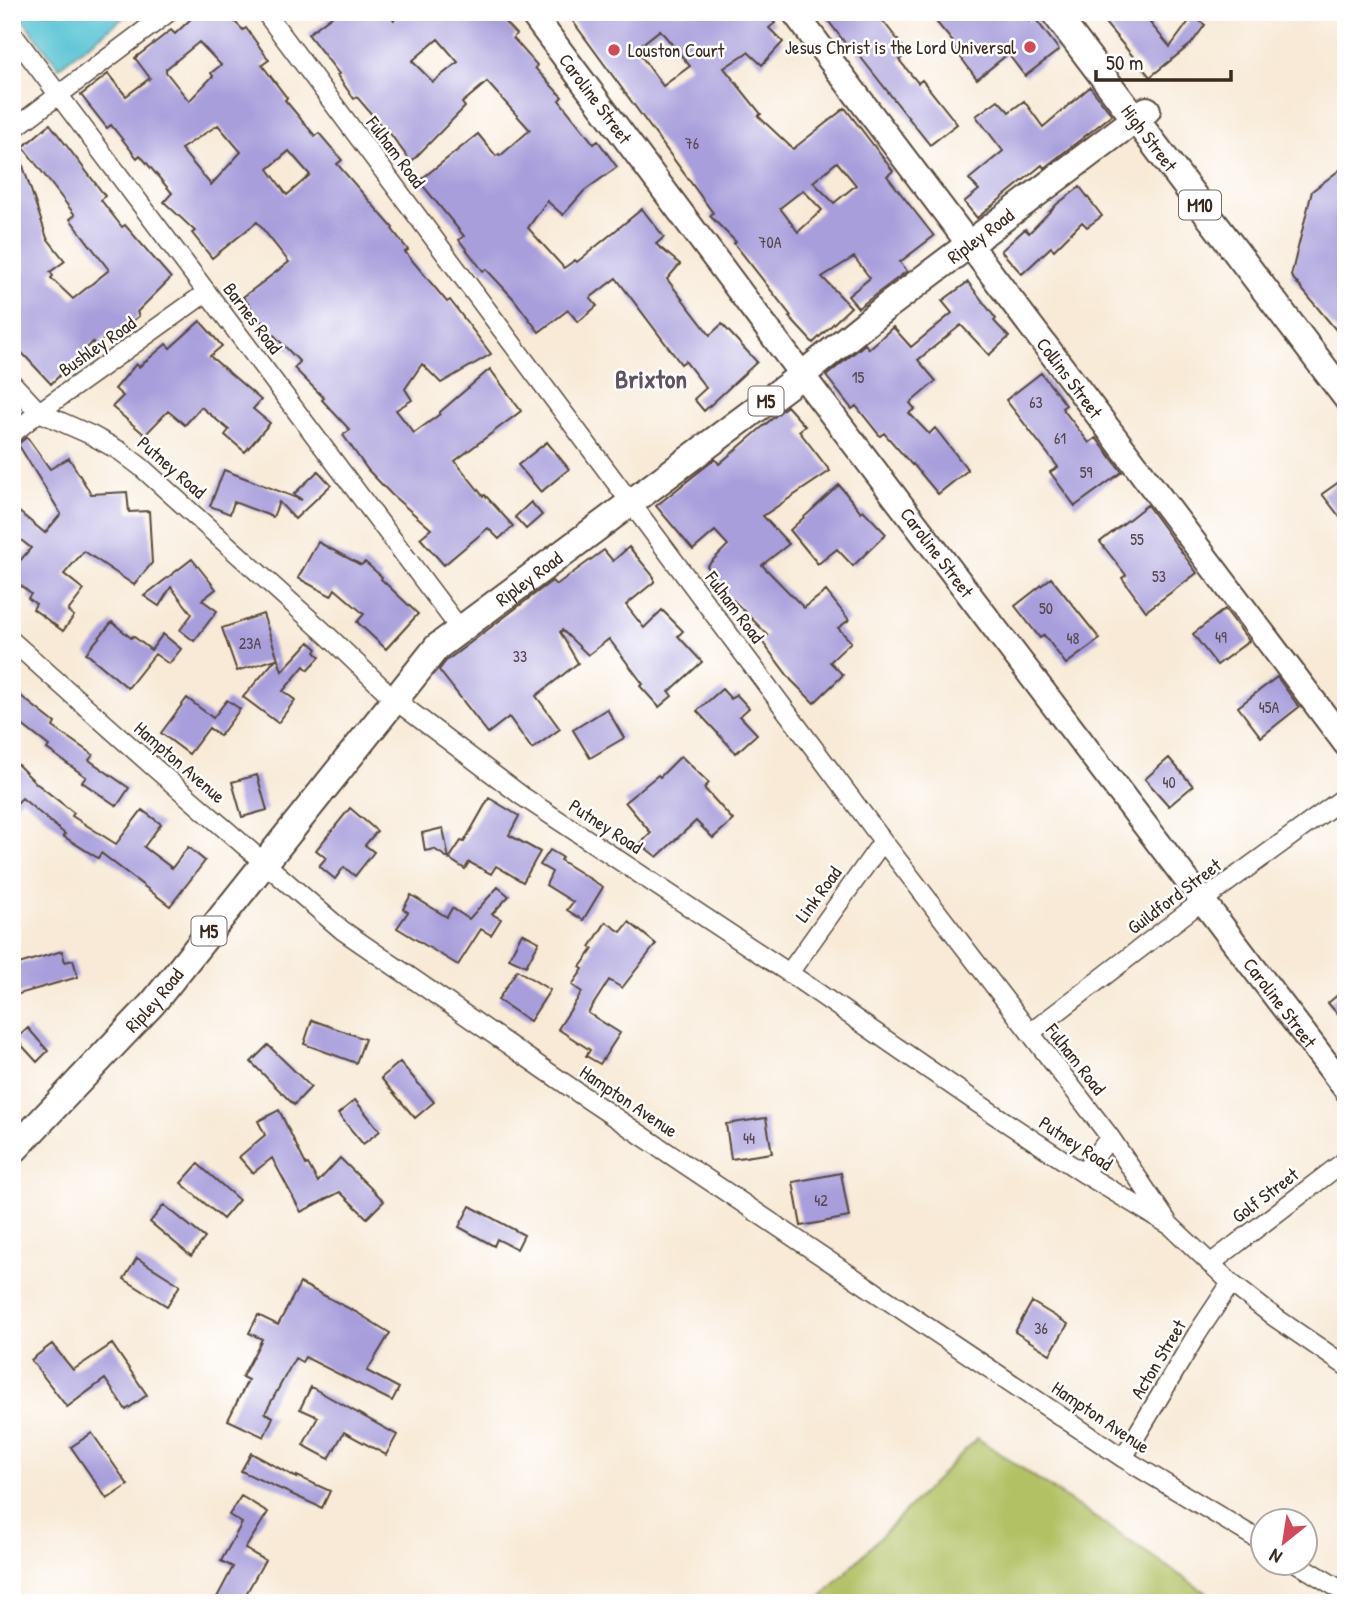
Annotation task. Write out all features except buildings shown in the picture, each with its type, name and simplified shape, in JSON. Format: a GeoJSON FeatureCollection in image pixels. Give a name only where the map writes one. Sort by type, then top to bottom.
{"type":"FeatureCollection","features":[{"type":"Feature","properties":{"kind":"main road","name":"High Street"},"geometry":{"type":"LineString","coordinates":[[1054,12],[1141,114],[1346,370]]}},
{"type":"Feature","properties":{"kind":"main road","name":"High Street"},"geometry":{"type":"LineString","coordinates":[[1074,12],[1141,114],[1346,397]]}},
{"type":"Feature","properties":{"kind":"main road","name":"Ripley Road"},"geometry":{"type":"LineString","coordinates":[[12,1152],[153,1003],[431,653],[802,374],[1141,114]]}},
{"type":"Feature","properties":{"kind":"street"},"geometry":{"type":"LineString","coordinates":[[12,130],[169,12]]}},
{"type":"Feature","properties":{"kind":"street","name":"Fulham Road"},"geometry":{"type":"LineString","coordinates":[[265,12],[883,841],[1110,1137],[1171,1226]]}},
{"type":"Feature","properties":{"kind":"street","name":"Caroline Street"},"geometry":{"type":"LineString","coordinates":[[531,12],[802,374],[1346,1089]]}},
{"type":"Feature","properties":{"kind":"street","name":"Collins Street"},"geometry":{"type":"LineString","coordinates":[[794,12],[1346,744]]}},
{"type":"Feature","properties":{"kind":"street","name":"Barnes Road"},"geometry":{"type":"LineString","coordinates":[[12,33],[460,629]]}},
{"type":"Feature","properties":{"kind":"street","name":"Bushley Road"},"geometry":{"type":"LineString","coordinates":[[12,434],[38,412],[207,292]]}},
{"type":"Feature","properties":{"kind":"street","name":"Putney Road"},"geometry":{"type":"LineString","coordinates":[[12,383],[38,412],[91,435],[120,451],[141,467],[395,700],[522,796],[789,973],[1083,1174],[1171,1226],[1210,1264]]}},
{"type":"Feature","properties":{"kind":"street","name":"Hampton Avenue"},"geometry":{"type":"LineString","coordinates":[[12,640],[342,930],[1122,1458],[1250,1535]]}},
{"type":"Feature","properties":{"kind":"street","name":"Guildford Street"},"geometry":{"type":"LineString","coordinates":[[1030,1033],[1202,901],[1346,796]]}},
{"type":"Feature","properties":{"kind":"street","name":"Link Road"},"geometry":{"type":"LineString","coordinates":[[789,973],[883,841]]}},
{"type":"Feature","properties":{"kind":"street"},"geometry":{"type":"LineString","coordinates":[[1083,1174],[1110,1137]]}},
{"type":"Feature","properties":{"kind":"street","name":"Golf Street"},"geometry":{"type":"LineString","coordinates":[[1210,1264],[1346,1160]]}},
{"type":"Feature","properties":{"kind":"street"},"geometry":{"type":"LineString","coordinates":[[1210,1264],[1273,1316],[1346,1366]]}},
{"type":"Feature","properties":{"kind":"street","name":"Acton Street"},"geometry":{"type":"LineString","coordinates":[[1122,1458],[1231,1283]]}},
{"type":"Feature","properties":{"kind":"street"},"geometry":{"type":"LineString","coordinates":[[1318,1576],[1346,1593]]}},
{"type":"Feature","properties":{"kind":"green space"},"geometry":{"type":"Polygon","coordinates":[[[977,1438],[1221,1603],[816,1603],[977,1438]]]}},
{"type":"Feature","properties":{"kind":"water"},"geometry":{"type":"Polygon","coordinates":[[[17,12],[131,12],[59,67],[17,12]]]}},
{"type":"Feature","properties":{"kind":"place","name":"Jesus Christ is the Lord Universal"},"geometry":{"type":"Point","coordinates":[1030,47]}},
{"type":"Feature","properties":{"kind":"place","name":"Louston Court"},"geometry":{"type":"Point","coordinates":[614,50]}},
{"type":"Feature","properties":{"kind":"district","name":"Brixton"},"geometry":{"type":"Point","coordinates":[651,378]}}]}
